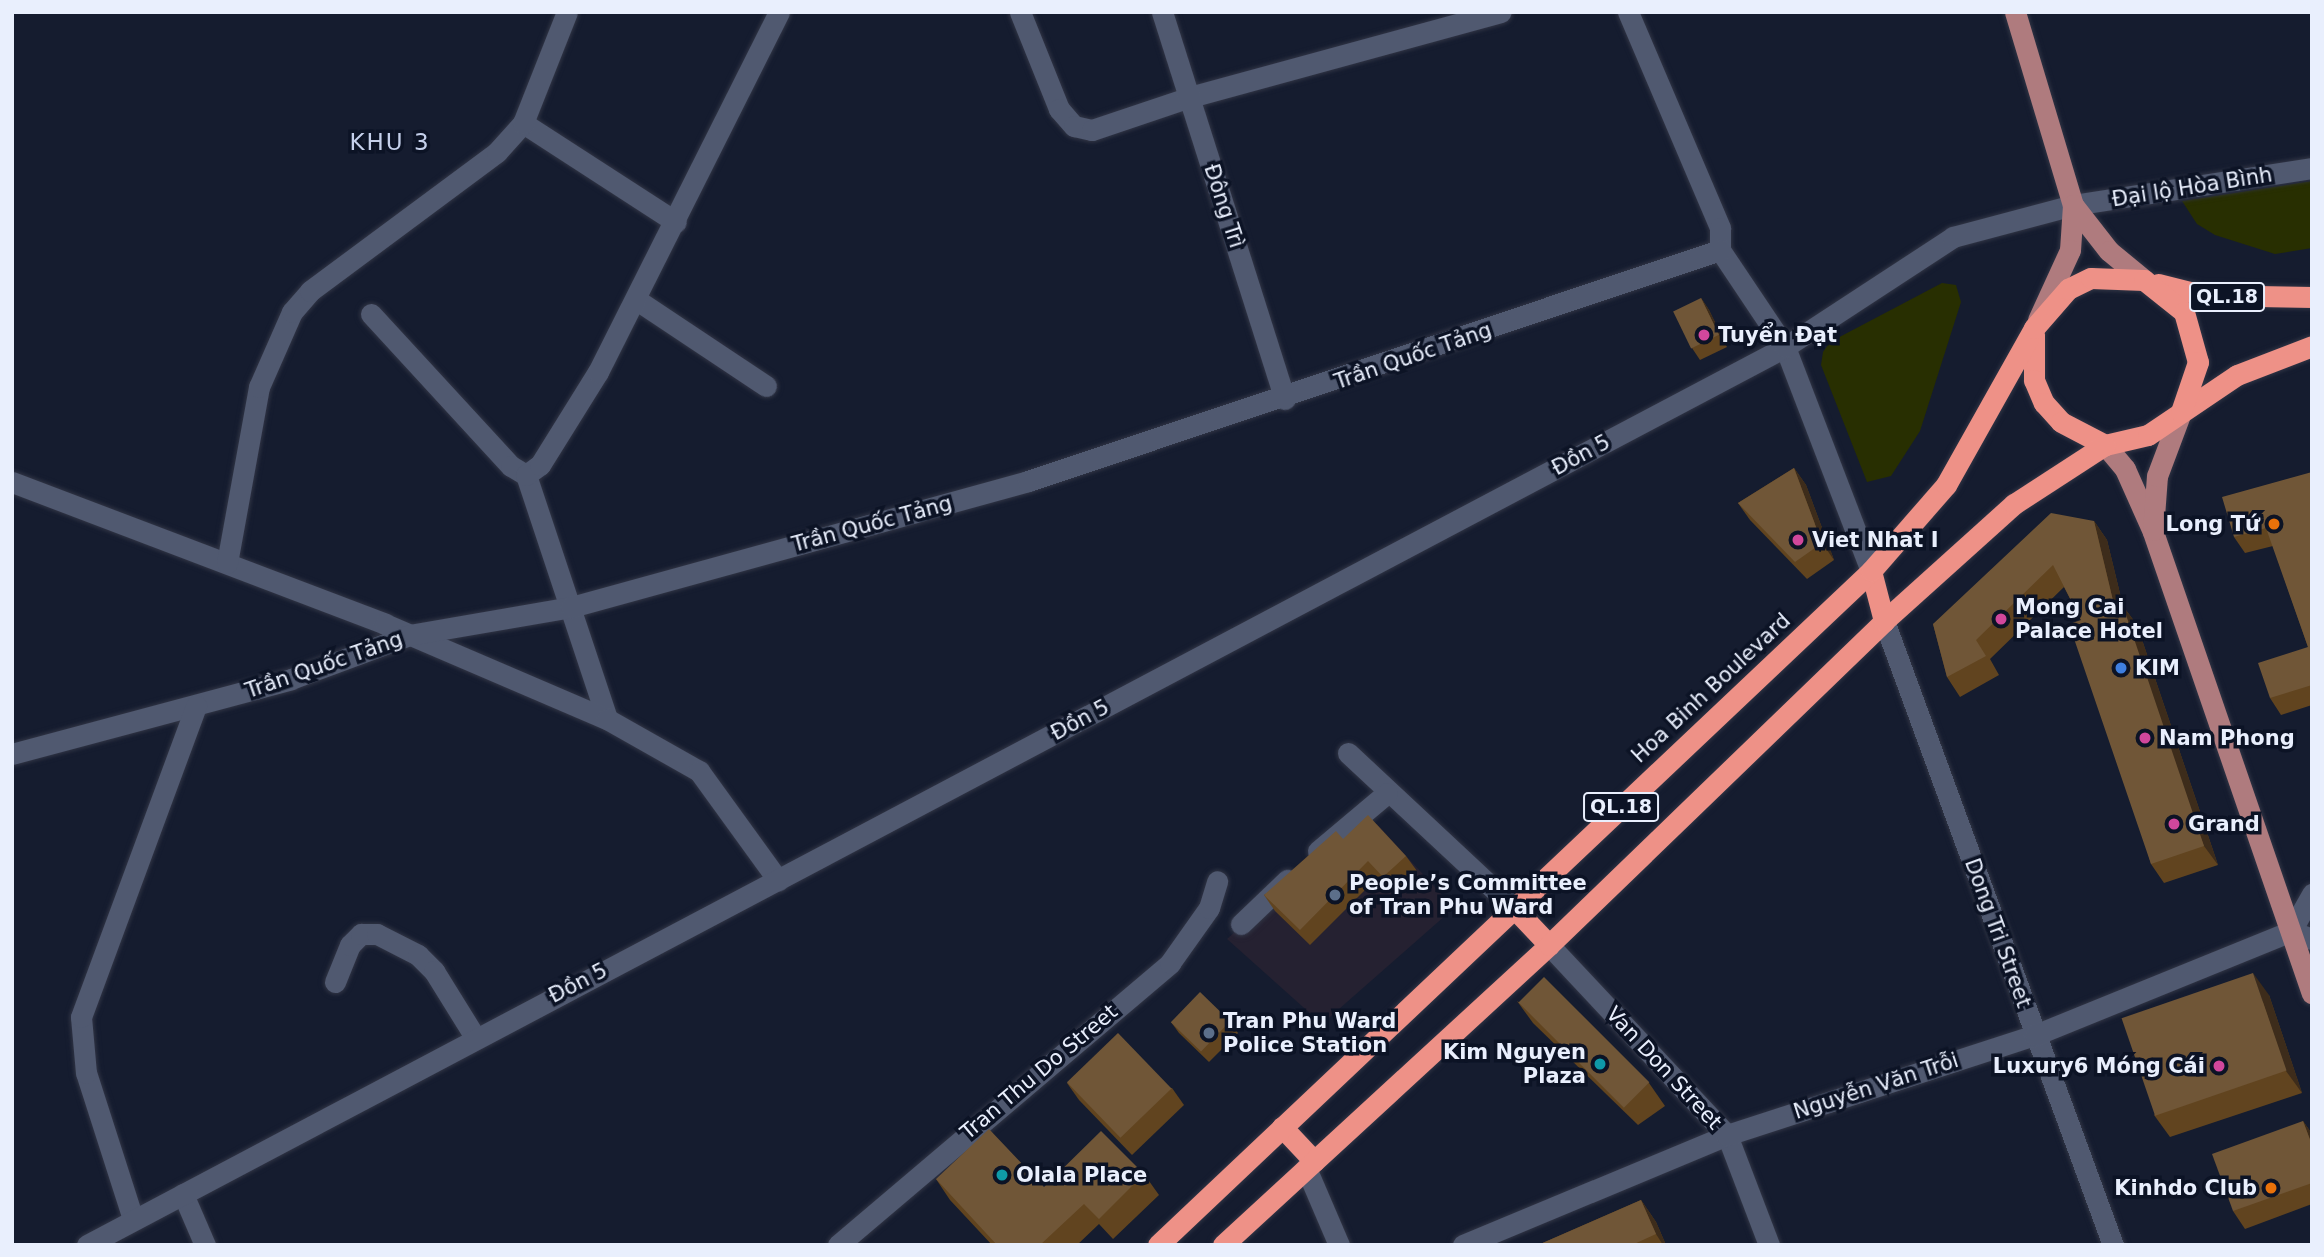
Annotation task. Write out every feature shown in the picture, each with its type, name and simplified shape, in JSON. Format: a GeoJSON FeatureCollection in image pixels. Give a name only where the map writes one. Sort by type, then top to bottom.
{"type":"FeatureCollection","features":[{"type":"Feature","properties":{"kind":"highway"},"geometry":{"type":"LineString","coordinates":[[2181,412],[2196,374],[2195,336],[2175,302],[2144,280],[2091,278],[2068,289],[2034,328],[2034,380],[2044,403],[2061,422],[2105,445],[2148,435],[2237,375],[2312,346]]}},
{"type":"Feature","properties":{"kind":"highway","name":"QL.18"},"geometry":{"type":"LineString","coordinates":[[2144,280],[2202,295],[2312,297]]}},
{"type":"Feature","properties":{"kind":"highway","name":"Hoa Binh Boulevard"},"geometry":{"type":"LineString","coordinates":[[1158,1245],[1871,571],[1946,485],[2034,328]]}},
{"type":"Feature","properties":{"kind":"highway","name":"QL.18"},"geometry":{"type":"LineString","coordinates":[[1223,1245],[1549,945],[1884,621],[2014,504],[2105,445]]}},
{"type":"Feature","properties":{"kind":"highway"},"geometry":{"type":"LineString","coordinates":[[1871,571],[1884,621]]}},
{"type":"Feature","properties":{"kind":"highway"},"geometry":{"type":"LineString","coordinates":[[1514,908],[1549,945]]}},
{"type":"Feature","properties":{"kind":"highway"},"geometry":{"type":"LineString","coordinates":[[1282,1127],[1310,1165]]}},
{"type":"Feature","properties":{"kind":"main road"},"geometry":{"type":"LineString","coordinates":[[2015,12],[2073,205],[2070,250],[2034,328]]}},
{"type":"Feature","properties":{"kind":"main road"},"geometry":{"type":"LineString","coordinates":[[2073,205],[2109,251],[2144,280]]}},
{"type":"Feature","properties":{"kind":"main road"},"geometry":{"type":"LineString","coordinates":[[2153,532],[2157,476],[2181,412]]}},
{"type":"Feature","properties":{"kind":"main road"},"geometry":{"type":"LineString","coordinates":[[2105,445],[2125,469],[2153,532],[2312,993]]}},
{"type":"Feature","properties":{"kind":"street"},"geometry":{"type":"LineString","coordinates":[[227,563],[260,387],[292,312],[310,291],[497,152],[523,123],[567,12]]}},
{"type":"Feature","properties":{"kind":"street"},"geometry":{"type":"LineString","coordinates":[[526,475],[540,465],[637,300],[779,12]]}},
{"type":"Feature","properties":{"kind":"street"},"geometry":{"type":"LineString","coordinates":[[1020,12],[1059,109],[1074,126],[1092,130],[1190,97],[1501,12]]}},
{"type":"Feature","properties":{"kind":"street","name":"Đông Trì"},"geometry":{"type":"LineString","coordinates":[[1162,12],[1286,399]]}},
{"type":"Feature","properties":{"kind":"street"},"geometry":{"type":"LineString","coordinates":[[1628,12],[1720,228],[1720,250],[1784,347],[1871,571]]}},
{"type":"Feature","properties":{"kind":"street"},"geometry":{"type":"LineString","coordinates":[[523,123],[676,222]]}},
{"type":"Feature","properties":{"kind":"street","name":"Đại lộ Hòa Bình"},"geometry":{"type":"LineString","coordinates":[[2073,205],[2312,168]]}},
{"type":"Feature","properties":{"kind":"street","name":"Đồn 5"},"geometry":{"type":"LineString","coordinates":[[88,1245],[475,1037],[778,880],[1784,347],[1953,237],[2073,205]]}},
{"type":"Feature","properties":{"kind":"street","name":"Trần Quốc Tảng"},"geometry":{"type":"LineString","coordinates":[[12,754],[196,706],[409,635],[571,607],[1028,481],[1286,399],[1720,250]]}},
{"type":"Feature","properties":{"kind":"street"},"geometry":{"type":"LineString","coordinates":[[637,300],[766,386]]}},
{"type":"Feature","properties":{"kind":"street"},"geometry":{"type":"LineString","coordinates":[[371,314],[511,466],[526,475],[607,719]]}},
{"type":"Feature","properties":{"kind":"street"},"geometry":{"type":"LineString","coordinates":[[12,482],[409,635],[607,719],[699,771],[778,880]]}},
{"type":"Feature","properties":{"kind":"street","name":"Dong Tri Street"},"geometry":{"type":"LineString","coordinates":[[1884,621],[2113,1245]]}},
{"type":"Feature","properties":{"kind":"street"},"geometry":{"type":"LineString","coordinates":[[133,1219],[86,1073],[81,1017],[196,706]]}},
{"type":"Feature","properties":{"kind":"street"},"geometry":{"type":"LineString","coordinates":[[1348,753],[1387,793],[1514,908]]}},
{"type":"Feature","properties":{"kind":"street"},"geometry":{"type":"LineString","coordinates":[[1241,924],[1387,793]]}},
{"type":"Feature","properties":{"kind":"street","name":"Tran Thu Do Street"},"geometry":{"type":"LineString","coordinates":[[838,1245],[1170,963],[1209,908],[1217,881]]}},
{"type":"Feature","properties":{"kind":"street"},"geometry":{"type":"LineString","coordinates":[[2312,894],[2291,930],[2312,939]]}},
{"type":"Feature","properties":{"kind":"street","name":"Nguyễn Văn Trỗi"},"geometry":{"type":"LineString","coordinates":[[1463,1245],[1727,1135],[2035,1035],[2291,930]]}},
{"type":"Feature","properties":{"kind":"street"},"geometry":{"type":"LineString","coordinates":[[335,982],[350,945],[361,934],[377,934],[418,954],[434,971],[475,1037]]}},
{"type":"Feature","properties":{"kind":"street","name":"Van Don Street"},"geometry":{"type":"LineString","coordinates":[[1549,945],[1727,1135],[1769,1245]]}},
{"type":"Feature","properties":{"kind":"street"},"geometry":{"type":"LineString","coordinates":[[1310,1165],[1339,1245]]}},
{"type":"Feature","properties":{"kind":"street"},"geometry":{"type":"LineString","coordinates":[[183,1194],[205,1245]]}},
{"type":"Feature","properties":{"kind":"shaded area"},"geometry":{"type":"Polygon","coordinates":[[[1377,824],[1454,908],[1322,1024],[1227,939],[1325,848],[1377,824]]]}},
{"type":"Feature","properties":{"kind":"green space"},"geometry":{"type":"Polygon","coordinates":[[[2312,181],[2312,248],[2275,254],[2215,235],[2197,224],[2182,201],[2312,181]]]}},
{"type":"Feature","properties":{"kind":"green space"},"geometry":{"type":"Polygon","coordinates":[[[1942,283],[1956,285],[1961,302],[1920,431],[1891,476],[1867,482],[1821,365],[1823,352],[1830,342],[1942,283]]]}},
{"type":"Feature","properties":{"kind":"building","name":"Tuyển Đạt"},"geometry":{"type":"Polygon","coordinates":[[[1701,298],[1719,335],[1691,348],[1673,312],[1701,298]]]}},
{"type":"Feature","properties":{"kind":"building","name":"Viet Nhat I"},"geometry":{"type":"Polygon","coordinates":[[[1794,468],[1822,543],[1795,562],[1738,503],[1794,468]]]}},
{"type":"Feature","properties":{"kind":"building"},"geometry":{"type":"Polygon","coordinates":[[[2312,472],[2312,685],[2270,698],[2258,663],[2308,647],[2266,528],[2234,537],[2222,497],[2312,472]]]}},
{"type":"Feature","properties":{"kind":"building"},"geometry":{"type":"Polygon","coordinates":[[[2051,513],[2094,521],[2115,609],[2123,606],[2204,846],[2151,864],[2069,624],[2081,620],[2053,565],[1976,640],[1986,656],[1947,677],[1933,624],[2051,513]]]}},
{"type":"Feature","properties":{"kind":"building"},"geometry":{"type":"Polygon","coordinates":[[[1368,815],[1406,856],[1383,877],[1368,861],[1300,930],[1264,895],[1336,831],[1343,839],[1368,815]]]}},
{"type":"Feature","properties":{"kind":"building","name":"Luxury6 Móng Cái"},"geometry":{"type":"Polygon","coordinates":[[[2253,973],[2287,1070],[2155,1116],[2122,1018],[2253,973]]]}},
{"type":"Feature","properties":{"kind":"building","name":"Kim Nguyen Plaza"},"geometry":{"type":"Polygon","coordinates":[[[1544,977],[1649,1082],[1624,1108],[1519,1002],[1544,977]]]}},
{"type":"Feature","properties":{"kind":"building","name":"Tran Phu Ward Police Station"},"geometry":{"type":"Polygon","coordinates":[[[1200,992],[1230,1021],[1201,1051],[1171,1022],[1200,992]]]}},
{"type":"Feature","properties":{"kind":"building"},"geometry":{"type":"Polygon","coordinates":[[[1118,1033],[1171,1088],[1120,1138],[1067,1082],[1118,1033]]]}},
{"type":"Feature","properties":{"kind":"building","name":"Kinhdo Club"},"geometry":{"type":"Polygon","coordinates":[[[2303,1121],[2312,1145],[2312,1183],[2233,1211],[2212,1154],[2303,1121]]]}},
{"type":"Feature","properties":{"kind":"building"},"geometry":{"type":"Polygon","coordinates":[[[989,1129],[1044,1187],[1101,1131],[1144,1174],[1099,1219],[1084,1204],[1040,1245],[997,1245],[936,1179],[989,1129]]]}},
{"type":"Feature","properties":{"kind":"building"},"geometry":{"type":"Polygon","coordinates":[[[1641,1200],[1656,1234],[1632,1245],[1538,1245],[1641,1200]]]}},
{"type":"Feature","properties":{"kind":"place","name":"Tuyển Đạt"},"geometry":{"type":"Point","coordinates":[1704,335]}},
{"type":"Feature","properties":{"kind":"place","name":"Long Tứ"},"geometry":{"type":"Point","coordinates":[2274,524]}},
{"type":"Feature","properties":{"kind":"place","name":"Viet Nhat I"},"geometry":{"type":"Point","coordinates":[1798,540]}},
{"type":"Feature","properties":{"kind":"place","name":"Mong Cai Palace Hotel"},"geometry":{"type":"Point","coordinates":[2001,619]}},
{"type":"Feature","properties":{"kind":"place","name":"KIM"},"geometry":{"type":"Point","coordinates":[2121,668]}},
{"type":"Feature","properties":{"kind":"place","name":"Nam Phong"},"geometry":{"type":"Point","coordinates":[2145,738]}},
{"type":"Feature","properties":{"kind":"place","name":"Grand"},"geometry":{"type":"Point","coordinates":[2174,824]}},
{"type":"Feature","properties":{"kind":"place","name":"People’s Committee of Tran Phu Ward"},"geometry":{"type":"Point","coordinates":[1335,895]}},
{"type":"Feature","properties":{"kind":"place","name":"Tran Phu Ward Police Station"},"geometry":{"type":"Point","coordinates":[1209,1033]}},
{"type":"Feature","properties":{"kind":"place","name":"Kim Nguyen Plaza"},"geometry":{"type":"Point","coordinates":[1600,1064]}},
{"type":"Feature","properties":{"kind":"place","name":"Luxury6 Móng Cái"},"geometry":{"type":"Point","coordinates":[2219,1066]}},
{"type":"Feature","properties":{"kind":"place","name":"Olala Place"},"geometry":{"type":"Point","coordinates":[1002,1175]}},
{"type":"Feature","properties":{"kind":"place","name":"Kinhdo Club"},"geometry":{"type":"Point","coordinates":[2271,1188]}},
{"type":"Feature","properties":{"kind":"district","name":"KHU 3"},"geometry":{"type":"Point","coordinates":[390,142]}}]}
